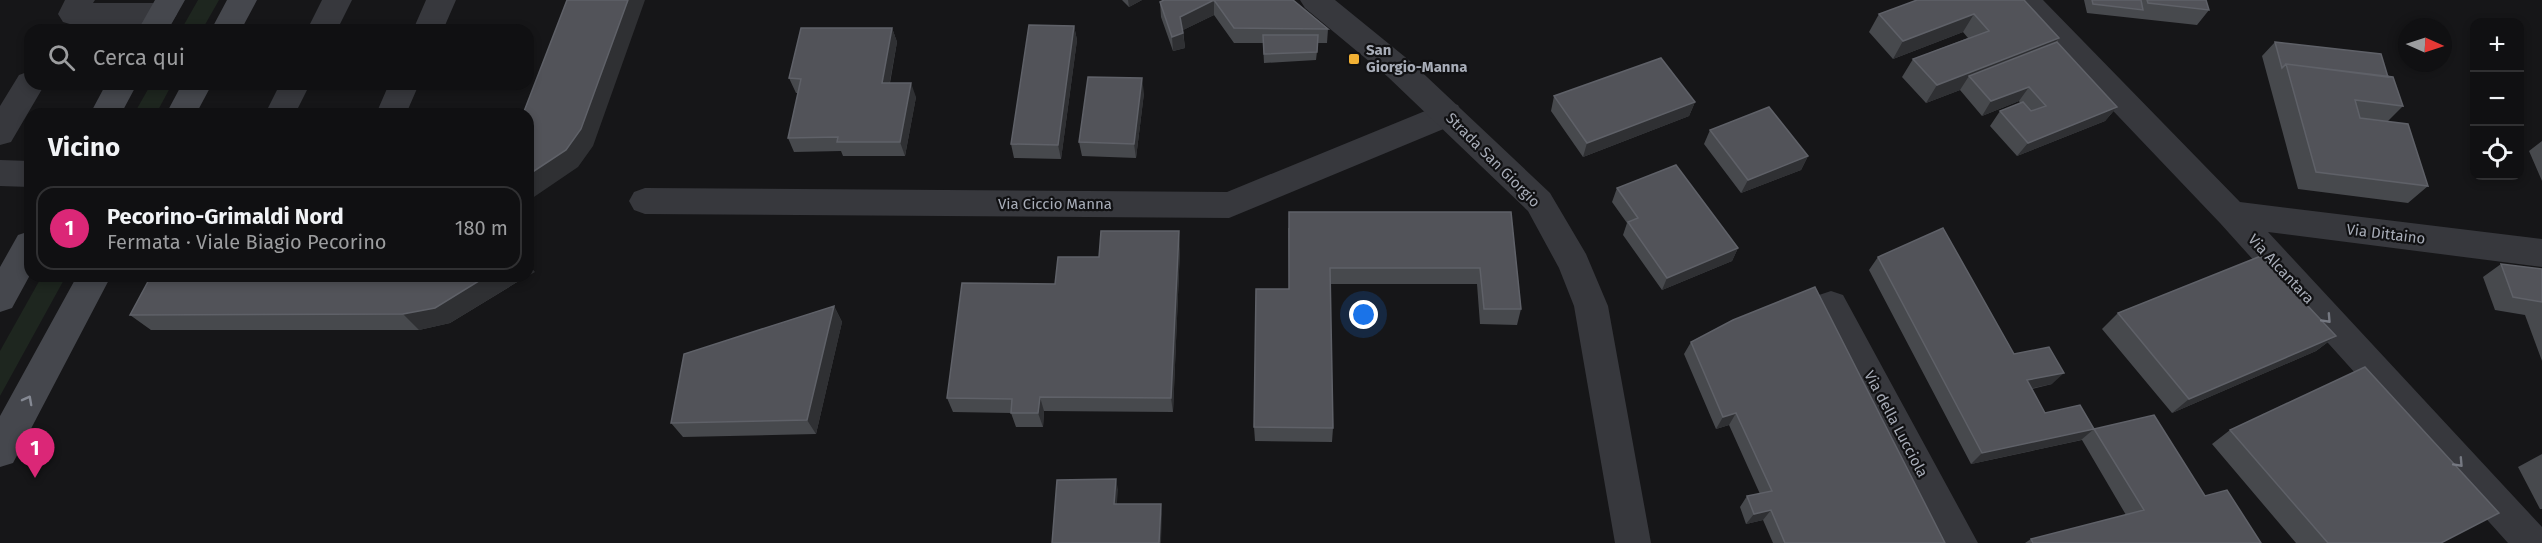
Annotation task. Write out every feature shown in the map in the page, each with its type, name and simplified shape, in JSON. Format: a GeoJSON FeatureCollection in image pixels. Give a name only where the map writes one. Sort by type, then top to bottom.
{"type":"FeatureCollection","features":[{"type":"Feature","properties":{"kind":"main road"},"geometry":{"type":"LineString","coordinates":[[229,24],[242,0]]}},
{"type":"Feature","properties":{"kind":"main road"},"geometry":{"type":"LineString","coordinates":[[108,108],[119,90]]}},
{"type":"Feature","properties":{"kind":"main road"},"geometry":{"type":"LineString","coordinates":[[184,108],[194,90]]}},
{"type":"Feature","properties":{"kind":"main road"},"geometry":{"type":"LineString","coordinates":[[0,298],[24,256]]}},
{"type":"Feature","properties":{"kind":"main road"},"geometry":{"type":"LineString","coordinates":[[0,451],[91,282]]}},
{"type":"Feature","properties":{"kind":"street"},"geometry":{"type":"LineString","coordinates":[[325,24],[337,0]]}},
{"type":"Feature","properties":{"kind":"street"},"geometry":{"type":"LineString","coordinates":[[431,24],[441,0]]}},
{"type":"Feature","properties":{"kind":"street","name":"Strada San Giorgio"},"geometry":{"type":"LineString","coordinates":[[1314,0],[1399,69],[1539,202],[1574,264],[1592,306],[1633,543]]}},
{"type":"Feature","properties":{"kind":"street","name":"Via Alcantara"},"geometry":{"type":"LineString","coordinates":[[2025,0],[2231,214],[2532,543]]}},
{"type":"Feature","properties":{"kind":"street"},"geometry":{"type":"LineString","coordinates":[[72,15],[162,15]]}},
{"type":"Feature","properties":{"kind":"street"},"geometry":{"type":"LineString","coordinates":[[0,133],[26,90]]}},
{"type":"Feature","properties":{"kind":"street"},"geometry":{"type":"LineString","coordinates":[[283,108],[292,90]]}},
{"type":"Feature","properties":{"kind":"street"},"geometry":{"type":"LineString","coordinates":[[394,108],[401,90]]}},
{"type":"Feature","properties":{"kind":"street","name":"Via Ciccio Manna"},"geometry":{"type":"LineString","coordinates":[[645,201],[1229,205],[1447,114]]}},
{"type":"Feature","properties":{"kind":"street"},"geometry":{"type":"LineString","coordinates":[[0,173],[24,174]]}},
{"type":"Feature","properties":{"kind":"street","name":"Via Dittaino"},"geometry":{"type":"LineString","coordinates":[[2231,214],[2542,253]]}},
{"type":"Feature","properties":{"kind":"street","name":"Via della Lucciola"},"geometry":{"type":"LineString","coordinates":[[1831,305],[1960,543]]}},
{"type":"Feature","properties":{"kind":"shaded area"},"geometry":{"type":"Polygon","coordinates":[[[198,0],[219,0],[205,24],[184,24],[198,0]]]}},
{"type":"Feature","properties":{"kind":"shaded area"},"geometry":{"type":"Polygon","coordinates":[[[148,90],[169,90],[159,108],[137,108],[148,90]]]}},
{"type":"Feature","properties":{"kind":"shaded area"},"geometry":{"type":"Polygon","coordinates":[[[39,282],[63,282],[0,396],[0,351],[39,282]]]}},
{"type":"Feature","properties":{"kind":"building"},"geometry":{"type":"Polygon","coordinates":[[[567,0],[628,0],[581,129],[566,150],[534,171],[534,108],[525,108],[567,0]]]}},
{"type":"Feature","properties":{"kind":"building"},"geometry":{"type":"Polygon","coordinates":[[[1164,0],[1214,0],[1180,17],[1183,33],[1172,37],[1160,2],[1164,0]]]}},
{"type":"Feature","properties":{"kind":"building"},"geometry":{"type":"Polygon","coordinates":[[[1214,0],[1293,0],[1328,29],[1234,28],[1214,0]]]}},
{"type":"Feature","properties":{"kind":"building"},"geometry":{"type":"Polygon","coordinates":[[[1917,0],[2024,0],[2059,38],[1937,85],[1913,59],[1989,31],[1974,14],[1903,41],[1879,14],[1917,0]]]}},
{"type":"Feature","properties":{"kind":"building"},"geometry":{"type":"Polygon","coordinates":[[[2092,0],[2141,0],[2143,10],[2093,4],[2092,0]]]}},
{"type":"Feature","properties":{"kind":"building"},"geometry":{"type":"Polygon","coordinates":[[[2147,0],[2206,0],[2209,10],[2148,3],[2147,0]]]}},
{"type":"Feature","properties":{"kind":"building"},"geometry":{"type":"Polygon","coordinates":[[[1029,25],[1074,26],[1058,145],[1011,144],[1029,25]]]}},
{"type":"Feature","properties":{"kind":"building"},"geometry":{"type":"Polygon","coordinates":[[[801,28],[892,28],[882,83],[911,83],[900,142],[837,142],[838,137],[788,138],[801,79],[789,78],[801,28]]]}},
{"type":"Feature","properties":{"kind":"building"},"geometry":{"type":"Polygon","coordinates":[[[1263,35],[1318,35],[1317,52],[1264,54],[1263,35]]]}},
{"type":"Feature","properties":{"kind":"building"},"geometry":{"type":"Polygon","coordinates":[[[2057,42],[2117,107],[2028,143],[2000,111],[2023,102],[2031,111],[2046,106],[2029,87],[1991,101],[1969,76],[2057,42]]]}},
{"type":"Feature","properties":{"kind":"building"},"geometry":{"type":"Polygon","coordinates":[[[2275,42],[2381,54],[2388,77],[2286,64],[2282,68],[2275,42]]]}},
{"type":"Feature","properties":{"kind":"building"},"geometry":{"type":"Polygon","coordinates":[[[1661,58],[1695,102],[1587,143],[1554,96],[1661,58]]]}},
{"type":"Feature","properties":{"kind":"building"},"geometry":{"type":"Polygon","coordinates":[[[2286,64],[2393,77],[2403,106],[2355,100],[2360,118],[2408,124],[2428,186],[2316,172],[2286,64]]]}},
{"type":"Feature","properties":{"kind":"building"},"geometry":{"type":"Polygon","coordinates":[[[1088,77],[1142,78],[1134,144],[1079,142],[1088,77]]]}},
{"type":"Feature","properties":{"kind":"building"},"geometry":{"type":"Polygon","coordinates":[[[1769,107],[1808,156],[1748,180],[1710,130],[1769,107]]]}},
{"type":"Feature","properties":{"kind":"building"},"geometry":{"type":"Polygon","coordinates":[[[1676,165],[1738,248],[1667,278],[1628,222],[1638,218],[1617,188],[1676,165]]]}},
{"type":"Feature","properties":{"kind":"building"},"geometry":{"type":"Polygon","coordinates":[[[1289,212],[1511,212],[1521,309],[1484,309],[1480,268],[1330,268],[1333,428],[1254,427],[1256,289],[1289,289],[1289,212]]]}},
{"type":"Feature","properties":{"kind":"building"},"geometry":{"type":"Polygon","coordinates":[[[1943,228],[2014,354],[2049,347],[2064,373],[2027,380],[2045,413],[2080,405],[2094,429],[1982,453],[1878,257],[1943,228]]]}},
{"type":"Feature","properties":{"kind":"building"},"geometry":{"type":"Polygon","coordinates":[[[1101,231],[1179,231],[1171,398],[1040,397],[1038,413],[1011,413],[1012,399],[947,398],[962,283],[1055,284],[1058,257],[1099,257],[1101,231]]]}},
{"type":"Feature","properties":{"kind":"building"},"geometry":{"type":"Polygon","coordinates":[[[2261,256],[2336,336],[2189,399],[2118,313],[2261,256]]]}},
{"type":"Feature","properties":{"kind":"building"},"geometry":{"type":"Polygon","coordinates":[[[2501,264],[2542,269],[2542,302],[2513,297],[2501,264]]]}},
{"type":"Feature","properties":{"kind":"building"},"geometry":{"type":"Polygon","coordinates":[[[148,282],[477,282],[435,308],[403,314],[130,315],[148,282]]]}},
{"type":"Feature","properties":{"kind":"building"},"geometry":{"type":"Polygon","coordinates":[[[1815,287],[1945,543],[1785,543],[1771,510],[1754,514],[1747,496],[1772,491],[1736,413],[1723,417],[1691,342],[1733,320],[1815,287]]]}},
{"type":"Feature","properties":{"kind":"building"},"geometry":{"type":"Polygon","coordinates":[[[834,306],[807,420],[671,423],[684,354],[834,306]]]}},
{"type":"Feature","properties":{"kind":"building"},"geometry":{"type":"Polygon","coordinates":[[[2365,367],[2499,513],[2441,543],[2328,543],[2230,430],[2365,367]]]}},
{"type":"Feature","properties":{"kind":"building"},"geometry":{"type":"Polygon","coordinates":[[[2154,415],[2205,496],[2227,490],[2261,543],[2033,543],[2031,539],[2144,510],[2094,429],[2154,415]]]}},
{"type":"Feature","properties":{"kind":"building"},"geometry":{"type":"Polygon","coordinates":[[[1116,479],[1114,504],[1161,504],[1159,543],[1052,543],[1057,480],[1116,479]]]}},
{"type":"Feature","properties":{"kind":"place","name":"San Giorgio-Manna"},"geometry":{"type":"Point","coordinates":[1354,59]}},
{"type":"Feature","properties":{"kind":"place","name":"Pecorino-Grimaldi Nord"},"geometry":{"type":"Point","coordinates":[35,478]}}]}
